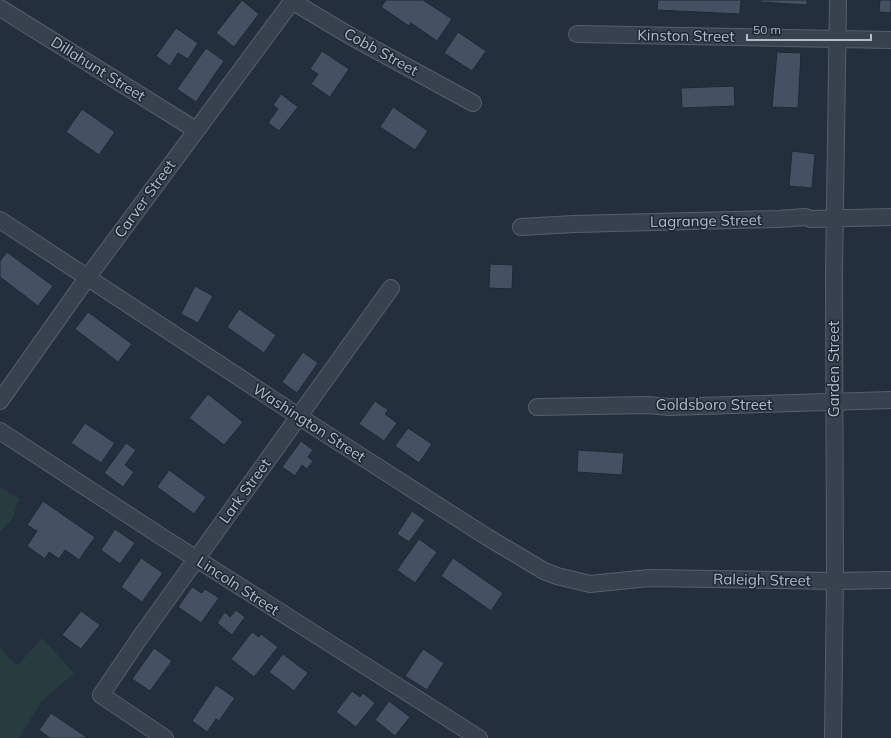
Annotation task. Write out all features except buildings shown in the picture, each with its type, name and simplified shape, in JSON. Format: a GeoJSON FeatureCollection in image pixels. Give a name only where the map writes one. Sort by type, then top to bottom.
{"type":"FeatureCollection","features":[{"type":"Feature","properties":{"kind":"street","name":"Cobb Street"},"geometry":{"type":"LineString","coordinates":[[292,0],[473,103]]}},
{"type":"Feature","properties":{"kind":"street","name":"Carver Street"},"geometry":{"type":"LineString","coordinates":[[0,401],[87,278],[292,0]]}},
{"type":"Feature","properties":{"kind":"street","name":"Garden Street"},"geometry":{"type":"LineString","coordinates":[[834,738],[836,581],[835,219],[838,0]]}},
{"type":"Feature","properties":{"kind":"street","name":"Dillahunt Street"},"geometry":{"type":"LineString","coordinates":[[0,8],[196,130]]}},
{"type":"Feature","properties":{"kind":"street","name":"Kinston Street"},"geometry":{"type":"LineString","coordinates":[[577,34],[891,40]]}},
{"type":"Feature","properties":{"kind":"street","name":"Lagrange Street"},"geometry":{"type":"LineString","coordinates":[[522,227],[805,217],[811,219],[835,219],[891,217]]}},
{"type":"Feature","properties":{"kind":"street","name":"Washington Street"},"geometry":{"type":"LineString","coordinates":[[0,220],[298,416],[544,571],[557,576],[590,584],[634,579]]}},
{"type":"Feature","properties":{"kind":"street","name":"Lark Street"},"geometry":{"type":"LineString","coordinates":[[166,738],[101,696],[197,558],[391,288]]}},
{"type":"Feature","properties":{"kind":"street","name":"Goldsboro Street"},"geometry":{"type":"LineString","coordinates":[[537,406],[648,405],[669,407],[891,400]]}},
{"type":"Feature","properties":{"kind":"street","name":"Lincoln Street"},"geometry":{"type":"LineString","coordinates":[[0,431],[372,672],[479,738]]}},
{"type":"Feature","properties":{"kind":"street","name":"Raleigh Street"},"geometry":{"type":"LineString","coordinates":[[634,579],[671,578],[692,580],[836,581],[891,580]]}},
{"type":"Feature","properties":{"kind":"green space"},"geometry":{"type":"Polygon","coordinates":[[[0,487],[19,498],[13,518],[0,532],[0,487]]]}},
{"type":"Feature","properties":{"kind":"green space"},"geometry":{"type":"Polygon","coordinates":[[[42,638],[74,673],[42,701],[19,738],[0,738],[0,647],[8,658],[18,665],[42,638]]]}}]}
